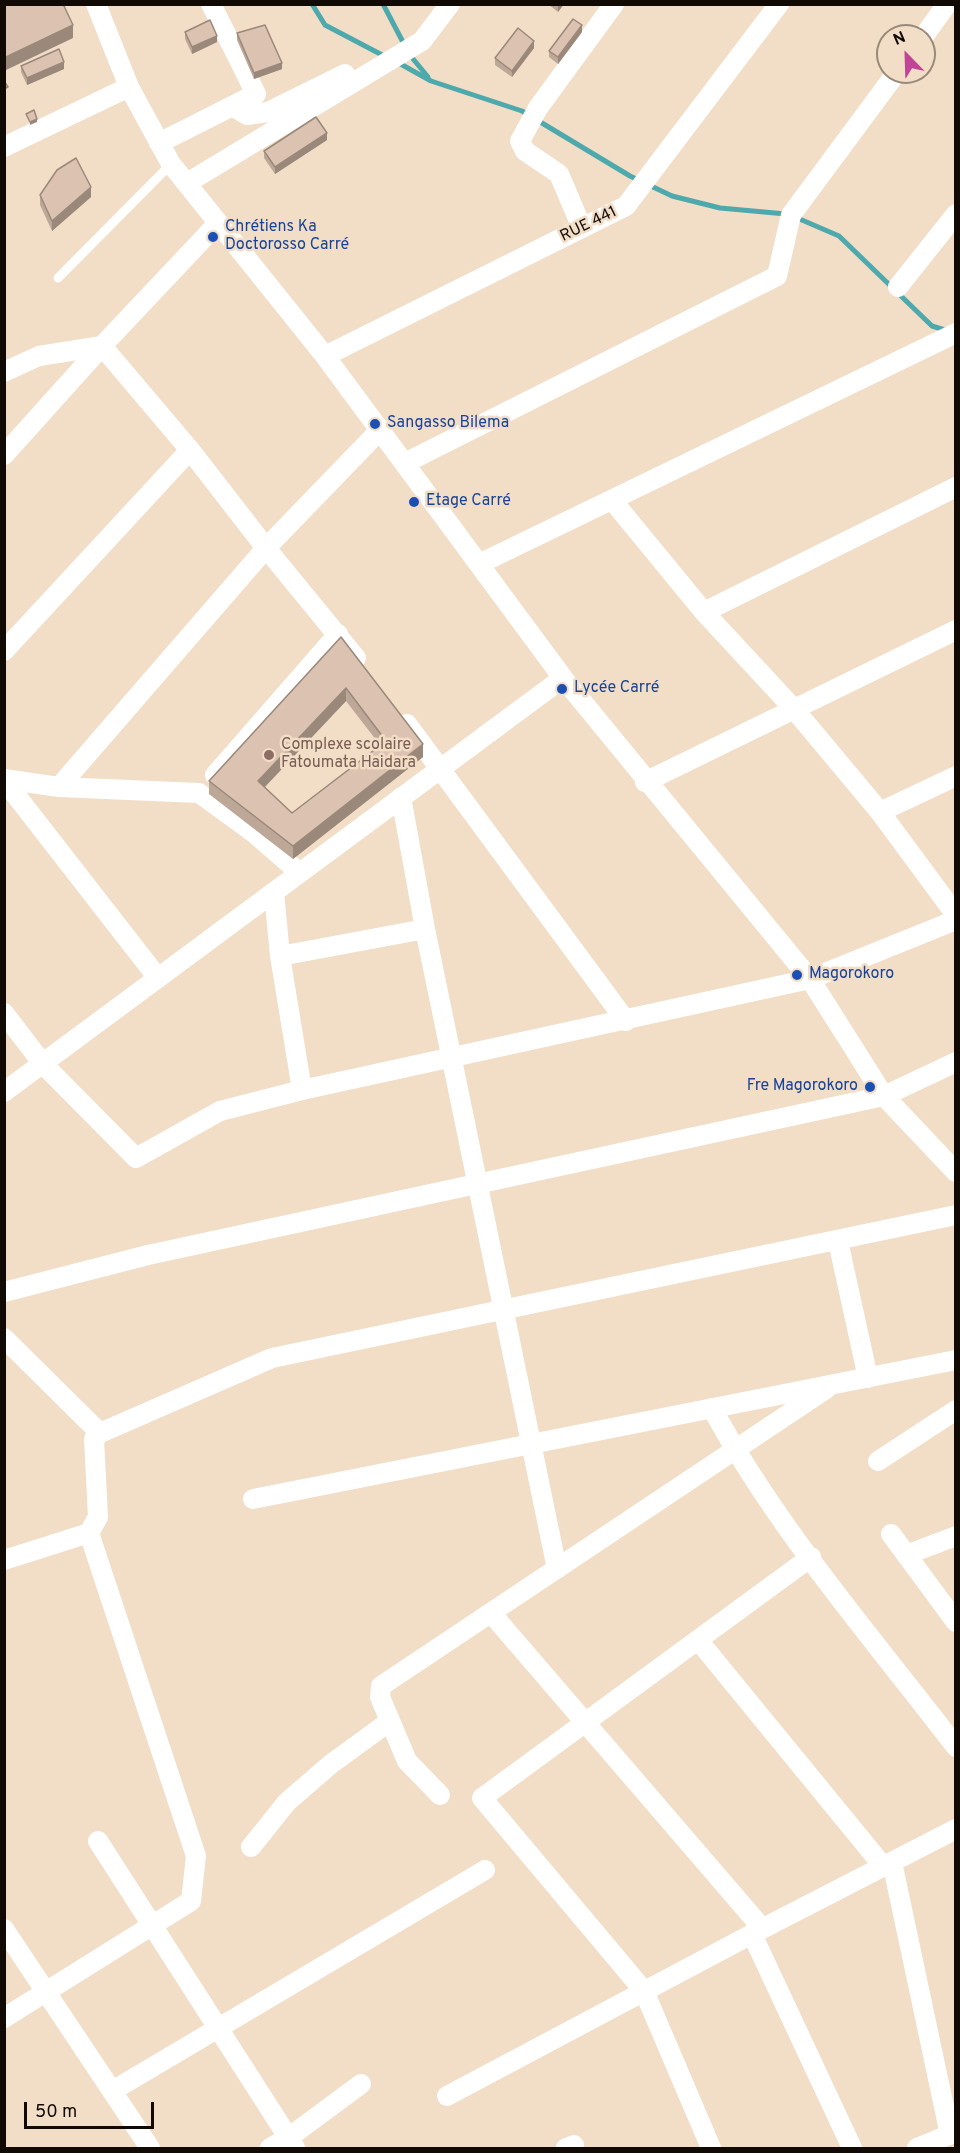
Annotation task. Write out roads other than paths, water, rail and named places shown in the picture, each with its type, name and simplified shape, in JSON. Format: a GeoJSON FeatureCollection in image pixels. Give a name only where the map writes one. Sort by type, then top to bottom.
{"type":"FeatureCollection","features":[{"type":"Feature","properties":{"kind":"street"},"geometry":{"type":"LineString","coordinates":[[96,4],[129,87],[171,164],[381,429],[564,678],[645,782],[810,979],[884,1096],[956,1172]]}},
{"type":"Feature","properties":{"kind":"street"},"geometry":{"type":"LineString","coordinates":[[159,142],[256,94],[211,4]]}},
{"type":"Feature","properties":{"kind":"street"},"geometry":{"type":"LineString","coordinates":[[187,183],[422,41],[450,4]]}},
{"type":"Feature","properties":{"kind":"street"},"geometry":{"type":"LineString","coordinates":[[582,228],[559,174],[525,152],[520,141],[537,108],[614,4]]}},
{"type":"Feature","properties":{"kind":"street","name":"RUE 441"},"geometry":{"type":"LineString","coordinates":[[325,356],[626,206],[779,4]]}},
{"type":"Feature","properties":{"kind":"street"},"geometry":{"type":"LineString","coordinates":[[933,24],[947,4]]}},
{"type":"Feature","properties":{"kind":"street"},"geometry":{"type":"LineString","coordinates":[[232,106],[247,115],[268,112],[348,73]]}},
{"type":"Feature","properties":{"kind":"street"},"geometry":{"type":"LineString","coordinates":[[405,463],[777,276],[791,215],[888,84]]}},
{"type":"Feature","properties":{"kind":"street"},"geometry":{"type":"LineString","coordinates":[[4,147],[129,87]]}},
{"type":"Feature","properties":{"kind":"street"},"geometry":{"type":"LineString","coordinates":[[898,287],[956,214]]}},
{"type":"Feature","properties":{"kind":"street"},"geometry":{"type":"LineString","coordinates":[[4,455],[102,346],[218,223]]}},
{"type":"Feature","properties":{"kind":"street"},"geometry":{"type":"LineString","coordinates":[[481,563],[956,333]]}},
{"type":"Feature","properties":{"kind":"street"},"geometry":{"type":"LineString","coordinates":[[4,372],[39,356],[102,346]]}},
{"type":"Feature","properties":{"kind":"street"},"geometry":{"type":"LineString","coordinates":[[102,346],[190,450],[367,672]]}},
{"type":"Feature","properties":{"kind":"street"},"geometry":{"type":"LineString","coordinates":[[59,788],[266,548],[381,429]]}},
{"type":"Feature","properties":{"kind":"street"},"geometry":{"type":"LineString","coordinates":[[4,651],[190,450]]}},
{"type":"Feature","properties":{"kind":"street"},"geometry":{"type":"LineString","coordinates":[[704,612],[956,487]]}},
{"type":"Feature","properties":{"kind":"street"},"geometry":{"type":"LineString","coordinates":[[4,1013],[43,1064],[136,1158],[220,1111],[302,1090],[810,979],[956,917],[880,812],[794,709],[704,612],[612,500]]}},
{"type":"Feature","properties":{"kind":"street"},"geometry":{"type":"LineString","coordinates":[[645,782],[956,630]]}},
{"type":"Feature","properties":{"kind":"street"},"geometry":{"type":"LineString","coordinates":[[199,793],[338,634]]}},
{"type":"Feature","properties":{"kind":"street"},"geometry":{"type":"LineString","coordinates":[[4,1092],[564,678]]}},
{"type":"Feature","properties":{"kind":"street"},"geometry":{"type":"LineString","coordinates":[[397,710],[626,1021]]}},
{"type":"Feature","properties":{"kind":"street"},"geometry":{"type":"LineString","coordinates":[[880,812],[956,776]]}},
{"type":"Feature","properties":{"kind":"street"},"geometry":{"type":"LineString","coordinates":[[4,779],[59,788],[199,793],[254,833],[300,873]]}},
{"type":"Feature","properties":{"kind":"street"},"geometry":{"type":"LineString","coordinates":[[4,779],[158,978]]}},
{"type":"Feature","properties":{"kind":"street"},"geometry":{"type":"LineString","coordinates":[[401,797],[451,1058],[557,1569]]}},
{"type":"Feature","properties":{"kind":"street"},"geometry":{"type":"LineString","coordinates":[[274,892],[280,956],[302,1090]]}},
{"type":"Feature","properties":{"kind":"street"},"geometry":{"type":"LineString","coordinates":[[280,956],[425,929]]}},
{"type":"Feature","properties":{"kind":"street"},"geometry":{"type":"LineString","coordinates":[[4,1292],[148,1256],[884,1096],[956,1062]]}},
{"type":"Feature","properties":{"kind":"street"},"geometry":{"type":"LineString","coordinates":[[4,1560],[89,1533],[98,1517],[94,1439],[100,1433],[272,1358],[956,1215]]}},
{"type":"Feature","properties":{"kind":"street"},"geometry":{"type":"LineString","coordinates":[[838,1241],[868,1378]]}},
{"type":"Feature","properties":{"kind":"street"},"geometry":{"type":"LineString","coordinates":[[4,1338],[100,1433]]}},
{"type":"Feature","properties":{"kind":"street"},"geometry":{"type":"LineString","coordinates":[[253,1499],[956,1360]]}},
{"type":"Feature","properties":{"kind":"street"},"geometry":{"type":"LineString","coordinates":[[440,1796],[407,1761],[380,1697],[381,1686],[735,1452],[833,1384]]}},
{"type":"Feature","properties":{"kind":"street"},"geometry":{"type":"LineString","coordinates":[[712,1408],[735,1452],[811,1557],[949,1729],[956,1747]]}},
{"type":"Feature","properties":{"kind":"street"},"geometry":{"type":"LineString","coordinates":[[878,1461],[956,1410]]}},
{"type":"Feature","properties":{"kind":"street"},"geometry":{"type":"LineString","coordinates":[[4,2018],[191,1901],[196,1856],[89,1533]]}},
{"type":"Feature","properties":{"kind":"street"},"geometry":{"type":"LineString","coordinates":[[891,1534],[954,1619]]}},
{"type":"Feature","properties":{"kind":"street"},"geometry":{"type":"LineString","coordinates":[[906,1555],[956,1536]]}},
{"type":"Feature","properties":{"kind":"street"},"geometry":{"type":"LineString","coordinates":[[711,2148],[644,1991],[482,1798],[811,1557]]}},
{"type":"Feature","properties":{"kind":"street"},"geometry":{"type":"LineString","coordinates":[[491,1613],[585,1722],[757,1931],[852,2148]]}},
{"type":"Feature","properties":{"kind":"street"},"geometry":{"type":"LineString","coordinates":[[698,1640],[887,1864],[953,2134],[917,2148]]}},
{"type":"Feature","properties":{"kind":"street"},"geometry":{"type":"LineString","coordinates":[[250,1847],[287,1802],[331,1764],[390,1721]]}},
{"type":"Feature","properties":{"kind":"street"},"geometry":{"type":"LineString","coordinates":[[447,2096],[956,1828]]}},
{"type":"Feature","properties":{"kind":"street"},"geometry":{"type":"LineString","coordinates":[[98,1840],[292,2143]]}},
{"type":"Feature","properties":{"kind":"street"},"geometry":{"type":"LineString","coordinates":[[112,2091],[485,1870]]}},
{"type":"Feature","properties":{"kind":"street"},"geometry":{"type":"LineString","coordinates":[[4,1929],[150,2148]]}},
{"type":"Feature","properties":{"kind":"street"},"geometry":{"type":"LineString","coordinates":[[270,2148],[292,2143],[361,2084]]}},
{"type":"Feature","properties":{"kind":"lane"},"geometry":{"type":"LineString","coordinates":[[58,278],[171,164]]}},
{"type":"Feature","properties":{"kind":"waterway"},"geometry":{"type":"LineString","coordinates":[[312,4],[325,25],[386,57]]}},
{"type":"Feature","properties":{"kind":"waterway"},"geometry":{"type":"LineString","coordinates":[[383,4],[405,46]]}},
{"type":"Feature","properties":{"kind":"waterway"},"geometry":{"type":"LineString","coordinates":[[409,54],[428,77]]}},
{"type":"Feature","properties":{"kind":"waterway"},"geometry":{"type":"LineString","coordinates":[[397,62],[431,81],[522,111],[630,176],[672,196],[720,208],[786,214]]}},
{"type":"Feature","properties":{"kind":"waterway"},"geometry":{"type":"LineString","coordinates":[[795,217],[839,236],[932,326],[948,331]]}},
{"type":"Feature","properties":{"kind":"place","name":"Chrétiens Ka Doctorosso Carré"},"geometry":{"type":"Point","coordinates":[213,237]}},
{"type":"Feature","properties":{"kind":"place","name":"Sangasso Bilema"},"geometry":{"type":"Point","coordinates":[375,424]}},
{"type":"Feature","properties":{"kind":"place","name":"Etage Carré"},"geometry":{"type":"Point","coordinates":[414,502]}},
{"type":"Feature","properties":{"kind":"place","name":"Lycée Carré"},"geometry":{"type":"Point","coordinates":[562,689]}},
{"type":"Feature","properties":{"kind":"place","name":"Complexe scolaire Fatoumata Haidara"},"geometry":{"type":"Point","coordinates":[269,755]}},
{"type":"Feature","properties":{"kind":"place","name":"Magorokoro"},"geometry":{"type":"Point","coordinates":[797,975]}},
{"type":"Feature","properties":{"kind":"place","name":"Fre Magorokoro"},"geometry":{"type":"Point","coordinates":[870,1087]}}]}
